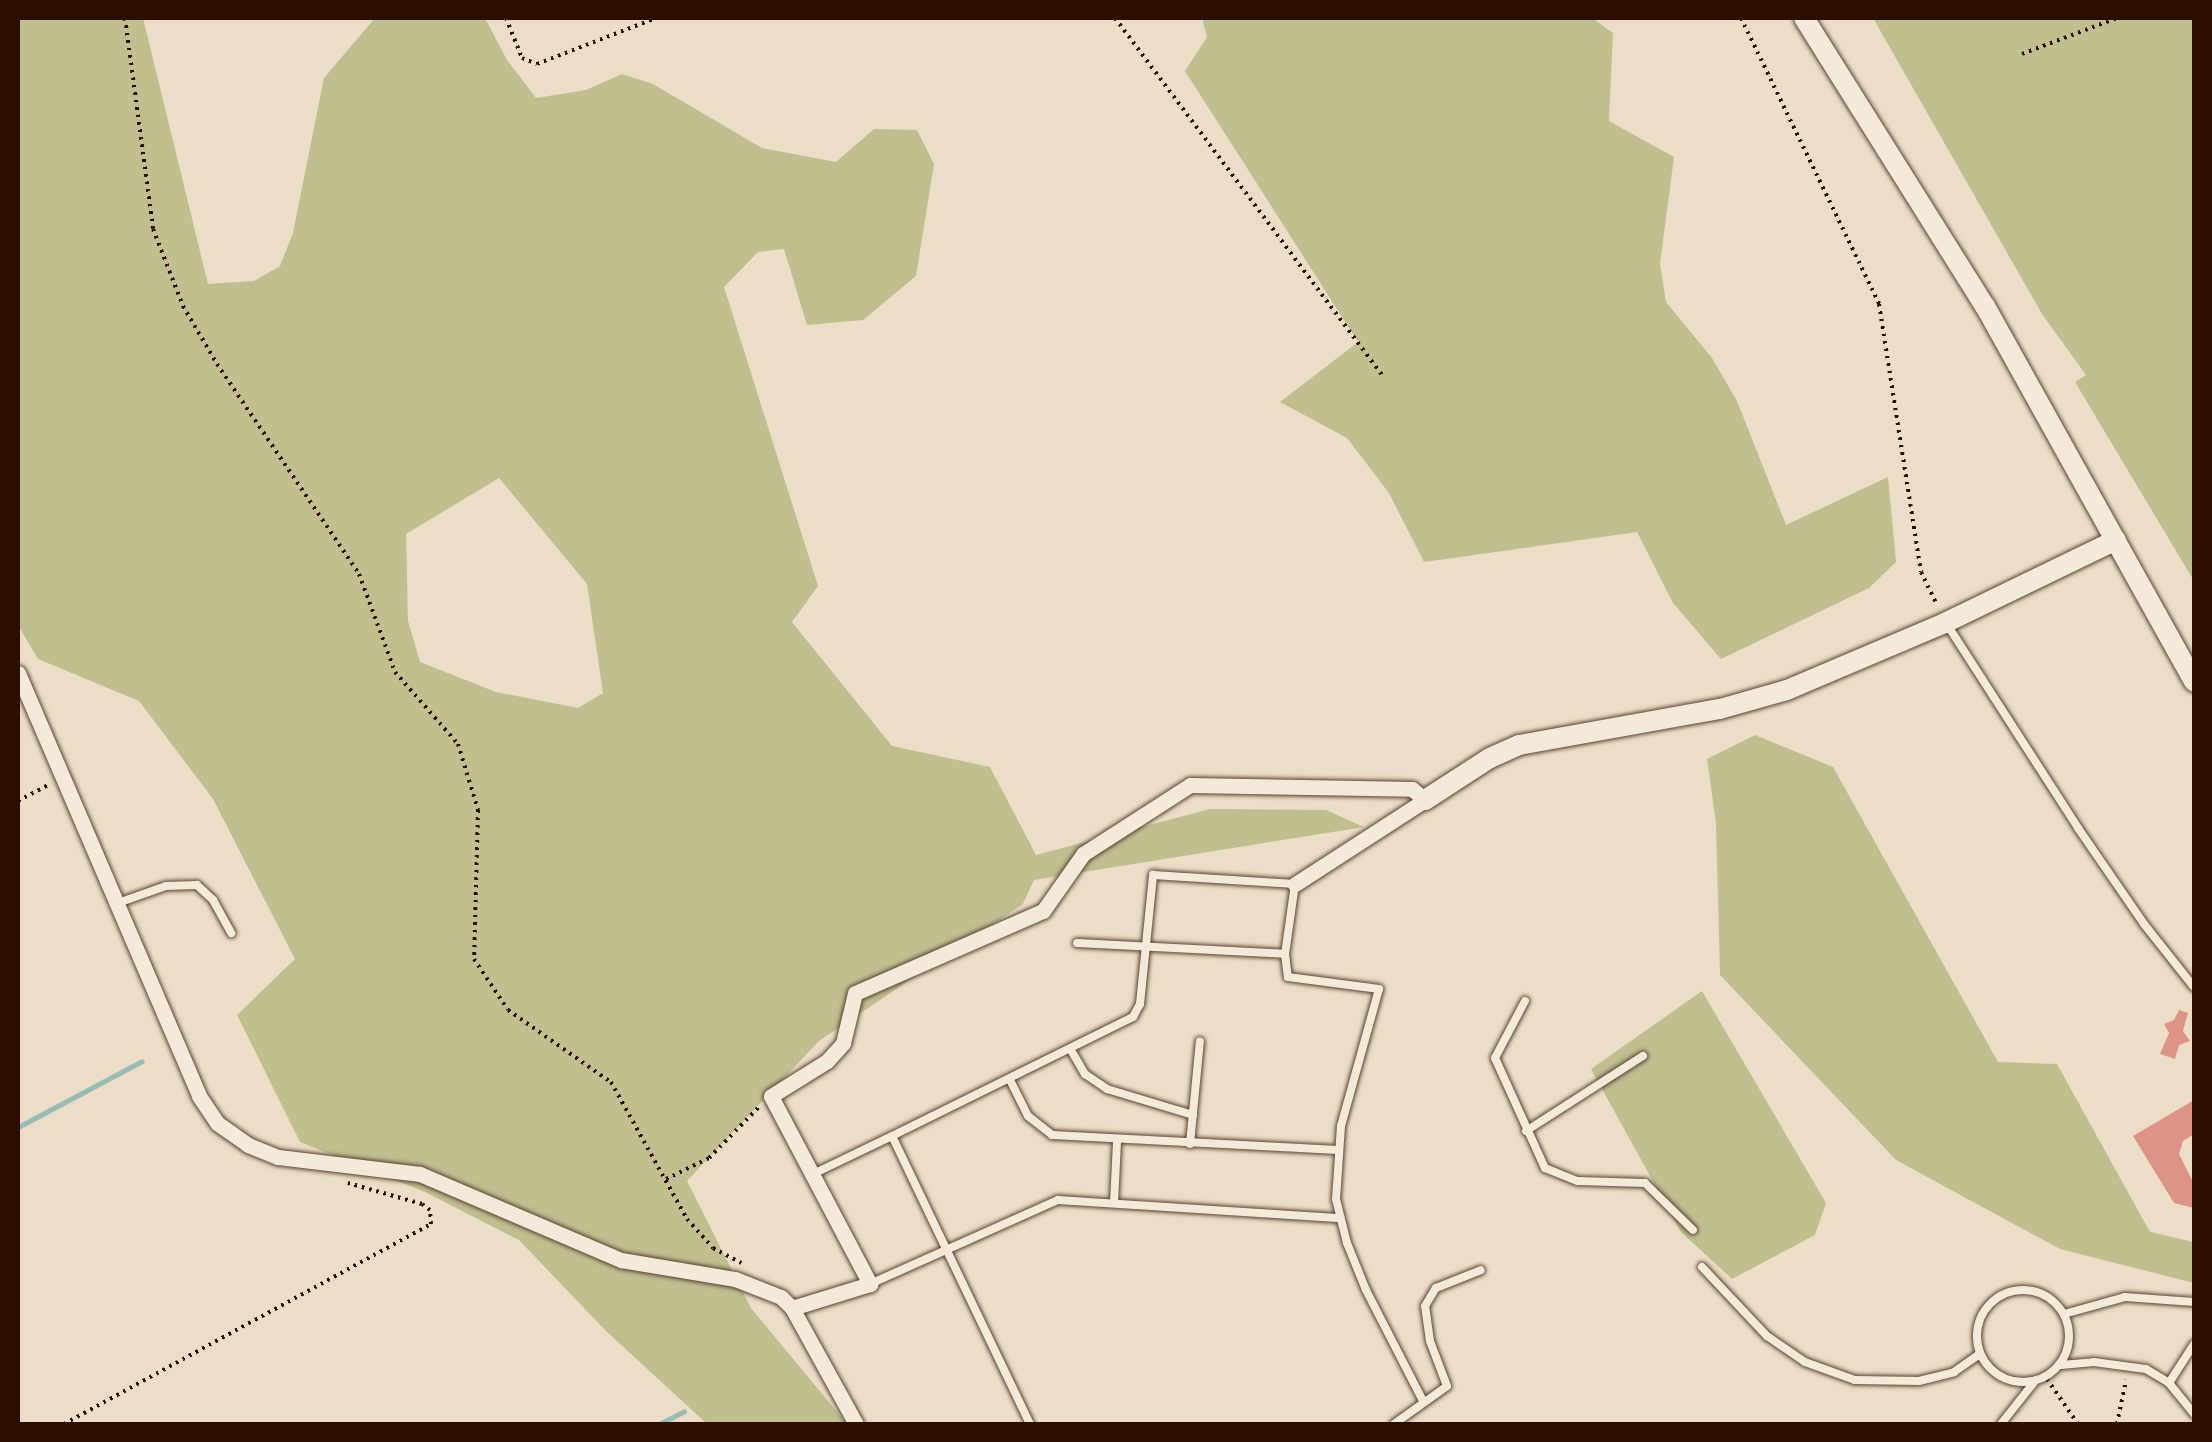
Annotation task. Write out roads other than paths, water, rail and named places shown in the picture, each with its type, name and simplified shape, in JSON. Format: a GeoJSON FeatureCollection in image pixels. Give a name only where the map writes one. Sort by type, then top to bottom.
{"type":"FeatureCollection","features":[{"type":"Feature","properties":{"kind":"street"},"geometry":{"type":"LineString","coordinates":[[1804,18],[1985,306],[2194,682]]}},
{"type":"Feature","properties":{"kind":"street"},"geometry":{"type":"LineString","coordinates":[[1295,884],[1490,758],[1519,744],[1720,709],[1770,696],[1945,622],[2116,540]]}},
{"type":"Feature","properties":{"kind":"street"},"geometry":{"type":"LineString","coordinates":[[18,673],[199,1096],[217,1123],[238,1140],[278,1156],[420,1174],[621,1260],[735,1279],[781,1297],[792,1308],[856,1424]]}},
{"type":"Feature","properties":{"kind":"street"},"geometry":{"type":"LineString","coordinates":[[792,1308],[870,1284],[771,1096],[828,1061],[844,1043],[856,993],[1044,911],[1083,854],[1190,785],[1412,788],[1425,800]]}},
{"type":"Feature","properties":{"kind":"lane"},"geometry":{"type":"LineString","coordinates":[[1945,622],[2078,828],[2194,988]]}},
{"type":"Feature","properties":{"kind":"lane"},"geometry":{"type":"LineString","coordinates":[[813,1174],[1133,1017],[1140,1004],[1152,876],[1295,884],[1284,968],[1294,980],[1379,989],[1338,1150],[1336,1199],[1366,1290],[1422,1401]]}},
{"type":"Feature","properties":{"kind":"lane"},"geometry":{"type":"LineString","coordinates":[[116,904],[166,886],[197,885],[213,900],[231,933]]}},
{"type":"Feature","properties":{"kind":"lane"},"geometry":{"type":"LineString","coordinates":[[1076,943],[1285,954]]}},
{"type":"Feature","properties":{"kind":"lane"},"geometry":{"type":"LineString","coordinates":[[1525,1000],[1495,1058],[1526,1130],[1550,1172],[1578,1181],[1644,1184],[1693,1230]]}},
{"type":"Feature","properties":{"kind":"lane"},"geometry":{"type":"LineString","coordinates":[[1190,1144],[1200,1041]]}},
{"type":"Feature","properties":{"kind":"lane"},"geometry":{"type":"LineString","coordinates":[[1071,1050],[1085,1074],[1108,1089],[1193,1115]]}},
{"type":"Feature","properties":{"kind":"lane"},"geometry":{"type":"LineString","coordinates":[[1526,1130],[1643,1056]]}},
{"type":"Feature","properties":{"kind":"lane"},"geometry":{"type":"LineString","coordinates":[[1010,1080],[1028,1116],[1052,1136],[1338,1150]]}},
{"type":"Feature","properties":{"kind":"lane"},"geometry":{"type":"LineString","coordinates":[[892,1136],[1030,1424]]}},
{"type":"Feature","properties":{"kind":"lane"},"geometry":{"type":"LineString","coordinates":[[1114,1203],[1118,1141]]}},
{"type":"Feature","properties":{"kind":"lane"},"geometry":{"type":"LineString","coordinates":[[870,1284],[1058,1200],[1340,1218]]}},
{"type":"Feature","properties":{"kind":"lane"},"geometry":{"type":"LineString","coordinates":[[1702,1266],[1767,1336],[1805,1362],[1854,1380],[1919,1382],[1954,1372],[1980,1354]]}},
{"type":"Feature","properties":{"kind":"lane"},"geometry":{"type":"LineString","coordinates":[[1394,1424],[1447,1386],[1430,1341],[1425,1306],[1436,1288],[1481,1270]]}},
{"type":"Feature","properties":{"kind":"lane"},"geometry":{"type":"LineString","coordinates":[[2005,1294],[2041,1294],[2064,1314],[2069,1336],[2061,1365],[2046,1377],[2005,1379],[1990,1369],[1980,1354],[1976,1336],[1980,1318],[1990,1304],[2005,1294]]}},
{"type":"Feature","properties":{"kind":"lane"},"geometry":{"type":"LineString","coordinates":[[2064,1314],[2125,1297],[2194,1302]]}},
{"type":"Feature","properties":{"kind":"lane"},"geometry":{"type":"LineString","coordinates":[[2169,1383],[2194,1344]]}},
{"type":"Feature","properties":{"kind":"lane"},"geometry":{"type":"LineString","coordinates":[[2061,1365],[2130,1364],[2169,1383],[2194,1414]]}},
{"type":"Feature","properties":{"kind":"lane"},"geometry":{"type":"LineString","coordinates":[[2000,1424],[2036,1380]]}},
{"type":"Feature","properties":{"kind":"waterway"},"geometry":{"type":"LineString","coordinates":[[18,1127],[142,1061]]}},
{"type":"Feature","properties":{"kind":"waterway"},"geometry":{"type":"LineString","coordinates":[[659,1424],[684,1411]]}}]}
